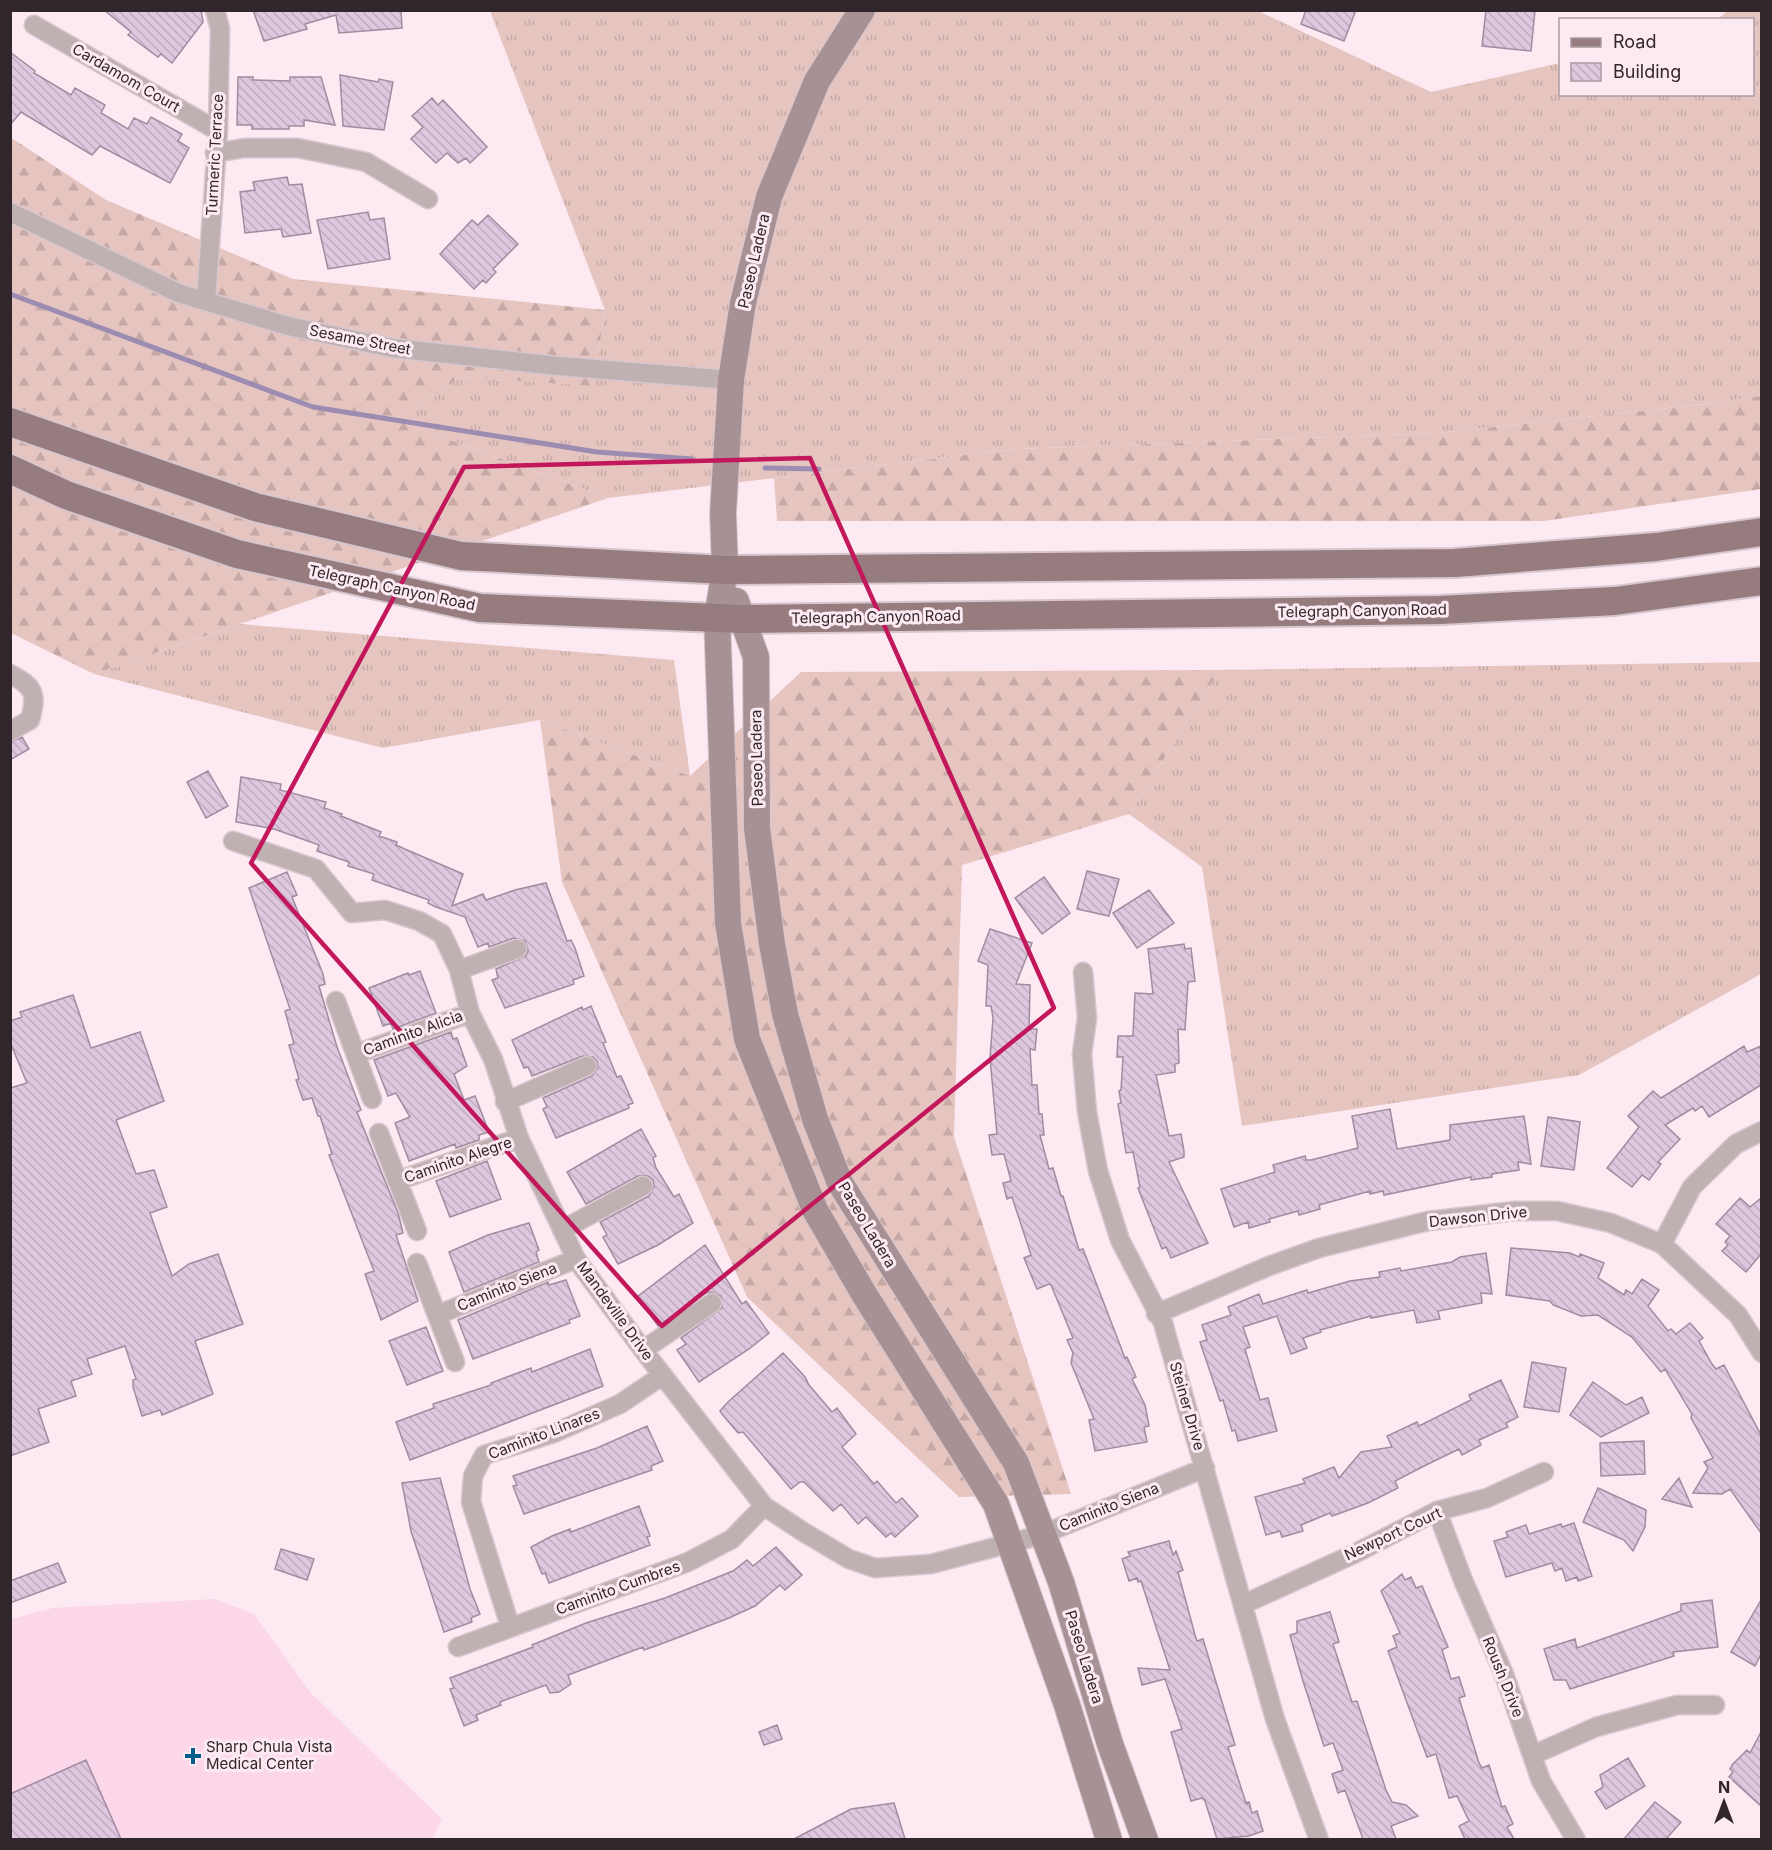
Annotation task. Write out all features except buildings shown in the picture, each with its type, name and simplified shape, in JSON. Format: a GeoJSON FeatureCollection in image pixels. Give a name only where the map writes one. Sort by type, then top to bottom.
{"type":"FeatureCollection","features":[{"type":"Feature","properties":{"kind":"main road","name":"Paseo Ladera"},"geometry":{"type":"LineString","coordinates":[[862,10],[817,81],[769,197],[743,303],[731,380],[723,513],[730,618],[728,923],[747,1039],[815,1210],[864,1294],[996,1504],[1109,1839]]}},
{"type":"Feature","properties":{"kind":"main road"},"geometry":{"type":"LineString","coordinates":[[10,422],[255,507],[461,556],[725,570],[1455,563],[1656,547],[1761,532]]}},
{"type":"Feature","properties":{"kind":"main road","name":"Telegraph Canyon Road"},"geometry":{"type":"LineString","coordinates":[[10,469],[66,495],[237,554],[480,608],[730,618],[1440,610],[1616,601],[1761,581]]}},
{"type":"Feature","properties":{"kind":"main road","name":"Paseo Ladera"},"geometry":{"type":"LineString","coordinates":[[730,618],[756,657],[758,828],[772,944],[785,1014],[815,1119],[840,1183],[1016,1463],[1041,1535],[1061,1582],[1110,1744],[1145,1839]]}},
{"type":"Feature","properties":{"kind":"street","name":"Turmeric Terrace"},"geometry":{"type":"LineString","coordinates":[[206,300],[218,130],[220,29],[215,10]]}},
{"type":"Feature","properties":{"kind":"street","name":"Cardamom Court"},"geometry":{"type":"LineString","coordinates":[[34,25],[218,130]]}},
{"type":"Feature","properties":{"kind":"street"},"geometry":{"type":"LineString","coordinates":[[215,153],[244,148],[298,148],[366,162],[428,199]]}},
{"type":"Feature","properties":{"kind":"street","name":"Sesame Street"},"geometry":{"type":"LineString","coordinates":[[10,212],[178,293],[288,326],[392,348],[558,366],[731,380]]}},
{"type":"Feature","properties":{"kind":"street"},"geometry":{"type":"LineString","coordinates":[[10,674],[28,684],[35,700],[30,720],[10,731]]}},
{"type":"Feature","properties":{"kind":"street","name":"Mandeville Drive"},"geometry":{"type":"LineString","coordinates":[[233,842],[316,869],[352,913],[386,910],[418,921],[442,934],[459,970],[470,1013],[492,1059],[519,1138],[576,1259],[643,1350],[764,1506],[849,1559],[875,1568],[932,1564],[1011,1543]]}},
{"type":"Feature","properties":{"kind":"street"},"geometry":{"type":"LineString","coordinates":[[459,970],[517,949]]}},
{"type":"Feature","properties":{"kind":"street","name":"Steiner Drive"},"geometry":{"type":"LineString","coordinates":[[1083,972],[1086,1018],[1082,1054],[1086,1112],[1098,1171],[1120,1240],[1156,1314],[1163,1323],[1275,1719],[1319,1839]]}},
{"type":"Feature","properties":{"kind":"street","name":"Caminito Alicia"},"geometry":{"type":"LineString","coordinates":[[336,1001],[372,1099]]}},
{"type":"Feature","properties":{"kind":"street","name":"Caminito Alicia"},"geometry":{"type":"LineString","coordinates":[[356,1054],[470,1013]]}},
{"type":"Feature","properties":{"kind":"street"},"geometry":{"type":"LineString","coordinates":[[505,1102],[588,1066]]}},
{"type":"Feature","properties":{"kind":"street"},"geometry":{"type":"LineString","coordinates":[[1662,1245],[1692,1187],[1736,1144],[1761,1131]]}},
{"type":"Feature","properties":{"kind":"street","name":"Caminito Alegre"},"geometry":{"type":"LineString","coordinates":[[379,1134],[417,1231]]}},
{"type":"Feature","properties":{"kind":"street","name":"Caminito Alegre"},"geometry":{"type":"LineString","coordinates":[[397,1181],[519,1138]]}},
{"type":"Feature","properties":{"kind":"street"},"geometry":{"type":"LineString","coordinates":[[562,1230],[643,1186]]}},
{"type":"Feature","properties":{"kind":"street","name":"Dawson Drive"},"geometry":{"type":"LineString","coordinates":[[1156,1314],[1291,1257],[1428,1221],[1515,1211],[1557,1211],[1611,1223],[1662,1245],[1679,1257],[1738,1315],[1761,1353]]}},
{"type":"Feature","properties":{"kind":"street","name":"Caminito Siena"},"geometry":{"type":"LineString","coordinates":[[437,1315],[576,1259]]}},
{"type":"Feature","properties":{"kind":"street","name":"Caminito Siena"},"geometry":{"type":"LineString","coordinates":[[417,1263],[455,1362]]}},
{"type":"Feature","properties":{"kind":"street"},"geometry":{"type":"LineString","coordinates":[[643,1350],[712,1303]]}},
{"type":"Feature","properties":{"kind":"street","name":"Caminito Linares"},"geometry":{"type":"LineString","coordinates":[[510,1626],[471,1502],[472,1476],[484,1455],[554,1433],[620,1404],[663,1375]]}},
{"type":"Feature","properties":{"kind":"street","name":"Caminito Siena"},"geometry":{"type":"LineString","coordinates":[[1011,1543],[1041,1535],[1204,1468]]}},
{"type":"Feature","properties":{"kind":"street","name":"Newport Court"},"geometry":{"type":"LineString","coordinates":[[1244,1604],[1356,1553],[1437,1511],[1487,1498],[1544,1472]]}},
{"type":"Feature","properties":{"kind":"street","name":"Caminito Cumbres"},"geometry":{"type":"LineString","coordinates":[[458,1647],[688,1562],[732,1539],[764,1506]]}},
{"type":"Feature","properties":{"kind":"street","name":"Roush Drive"},"geometry":{"type":"LineString","coordinates":[[1437,1511],[1468,1594],[1504,1674],[1541,1781],[1576,1839]]}},
{"type":"Feature","properties":{"kind":"street"},"geometry":{"type":"LineString","coordinates":[[1533,1755],[1605,1724],[1677,1705],[1715,1705]]}},
{"type":"Feature","properties":{"kind":"highlighted area"},"geometry":{"type":"Polygon","coordinates":[[[810,458],[1054,1008],[662,1326],[251,863],[464,467],[810,458]]]}},
{"type":"Feature","properties":{"kind":"shaded area","name":"Sharp Chula Vista Medical Center"},"geometry":{"type":"Polygon","coordinates":[[[215,1599],[254,1614],[310,1692],[442,1819],[432,1840],[11,1840],[11,1619],[53,1608],[215,1599]]]}},
{"type":"Feature","properties":{"kind":"green space"},"geometry":{"type":"Polygon","coordinates":[[[490,11],[1258,11],[1431,92],[1559,63],[1559,96],[1754,96],[1754,18],[1719,18],[1727,11],[1761,11],[1761,396],[1438,433],[1015,449],[608,498],[395,420],[461,377],[593,385],[605,310],[490,11]]]}},
{"type":"Feature","properties":{"kind":"green space"},"geometry":{"type":"Polygon","coordinates":[[[10,137],[106,200],[293,279],[605,310],[593,386],[461,377],[395,420],[608,498],[94,674],[11,633],[10,137]]]}},
{"type":"Feature","properties":{"kind":"green space"},"geometry":{"type":"Polygon","coordinates":[[[1761,396],[1761,489],[1544,521],[777,521],[774,478],[1015,449],[1438,433],[1761,396]]]}},
{"type":"Feature","properties":{"kind":"green space"},"geometry":{"type":"Polygon","coordinates":[[[240,624],[674,660],[690,776],[540,720],[383,748],[94,674],[240,624]]]}},
{"type":"Feature","properties":{"kind":"green space"},"geometry":{"type":"Polygon","coordinates":[[[1761,662],[1761,974],[1579,1075],[1242,1126],[1202,867],[1129,814],[1220,670],[1761,662]]]}},
{"type":"Feature","properties":{"kind":"green space"},"geometry":{"type":"Polygon","coordinates":[[[1220,670],[1129,814],[962,865],[954,1137],[1071,1494],[959,1497],[747,1297],[562,882],[540,720],[690,776],[801,672],[1220,670]]]}},
{"type":"Feature","properties":{"kind":"waterway"},"geometry":{"type":"LineString","coordinates":[[10,294],[313,407],[597,452],[692,459]]}},
{"type":"Feature","properties":{"kind":"waterway"},"geometry":{"type":"LineString","coordinates":[[765,468],[819,469]]}},
{"type":"Feature","properties":{"kind":"place","name":"Sharp Chula Vista Medical Center"},"geometry":{"type":"Point","coordinates":[193,1756]}}]}
